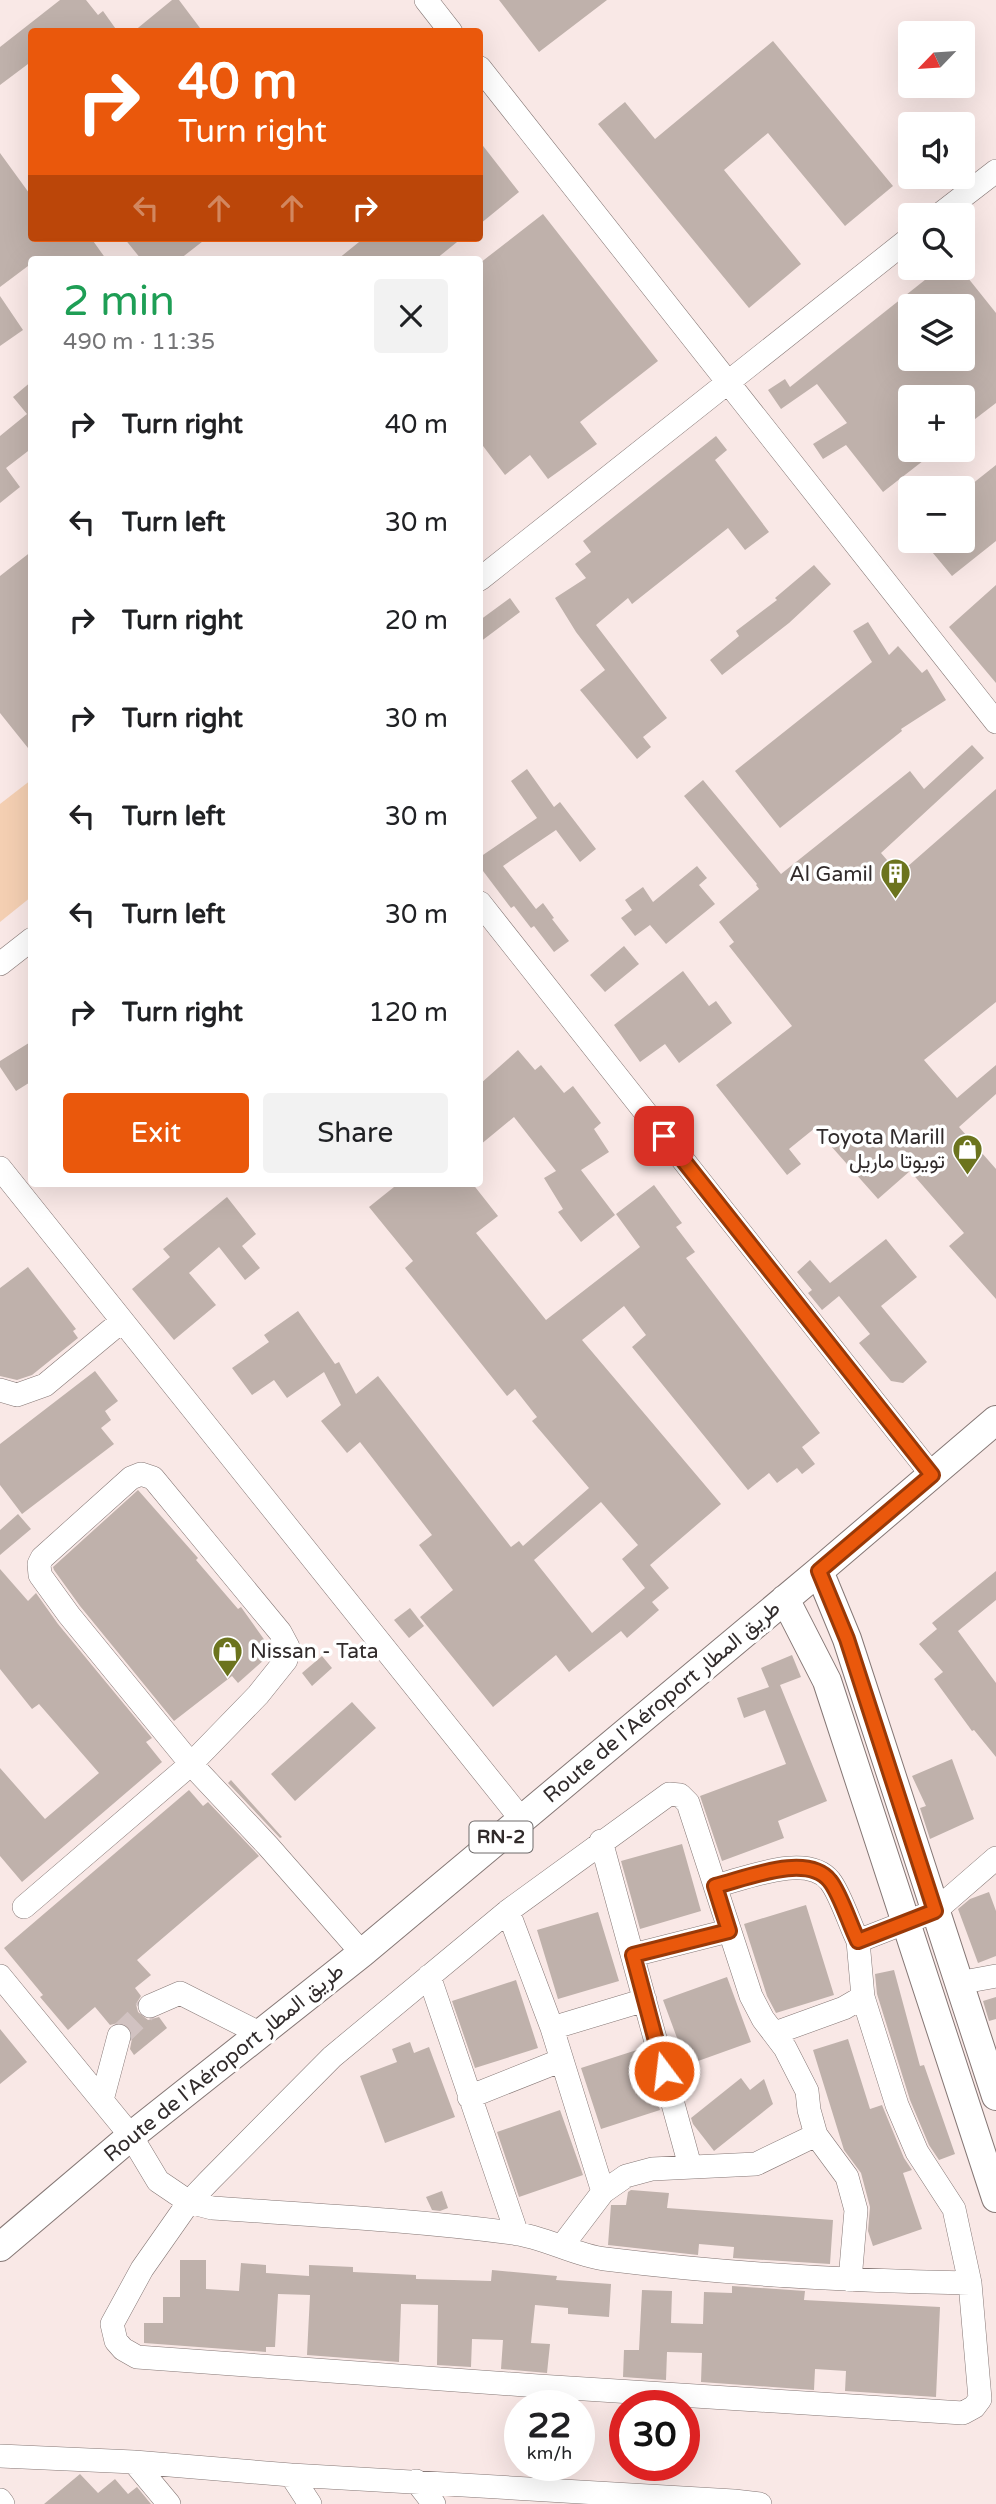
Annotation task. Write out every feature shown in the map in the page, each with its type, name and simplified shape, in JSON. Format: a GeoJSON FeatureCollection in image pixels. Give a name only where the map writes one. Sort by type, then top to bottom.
{"type":"FeatureCollection","features":[{"type":"Feature","properties":{"kind":"main road","name":"Route de l'Aéroport طريق المطار"},"geometry":{"type":"LineString","coordinates":[[0,2248],[131,2136],[362,1953],[522,1820],[996,1420]]}},
{"type":"Feature","properties":{"kind":"main road"},"geometry":{"type":"LineString","coordinates":[[819,1571],[847,1639],[996,2096]]}},
{"type":"Feature","properties":{"kind":"main road"},"geometry":{"type":"LineString","coordinates":[[785,1599],[827,1681],[996,2198]]}},
{"type":"Feature","properties":{"kind":"street"},"geometry":{"type":"LineString","coordinates":[[426,0],[448,28]]}},
{"type":"Feature","properties":{"kind":"street"},"geometry":{"type":"LineString","coordinates":[[483,72],[996,722]]}},
{"type":"Feature","properties":{"kind":"street"},"geometry":{"type":"LineString","coordinates":[[955,203],[996,171]]}},
{"type":"Feature","properties":{"kind":"street"},"geometry":{"type":"LineString","coordinates":[[483,577],[898,247]]}},
{"type":"Feature","properties":{"kind":"street"},"geometry":{"type":"LineString","coordinates":[[483,907],[932,1475]]}},
{"type":"Feature","properties":{"kind":"street"},"geometry":{"type":"LineString","coordinates":[[0,964],[28,942]]}},
{"type":"Feature","properties":{"kind":"street"},"geometry":{"type":"LineString","coordinates":[[0,1168],[522,1820]]}},
{"type":"Feature","properties":{"kind":"street"},"geometry":{"type":"LineString","coordinates":[[0,1390],[17,1395],[45,1385],[122,1321]]}},
{"type":"Feature","properties":{"kind":"street"},"geometry":{"type":"LineString","coordinates":[[24,1907],[191,1764],[258,1695],[286,1660],[288,1647],[280,1632],[153,1478],[141,1474],[131,1478],[42,1558],[39,1564],[40,1575],[69,1615],[191,1764],[362,1953]]}},
{"type":"Feature","properties":{"kind":"street"},"geometry":{"type":"LineString","coordinates":[[715,1886],[798,1866],[813,1868],[830,1880],[858,1941],[863,1997],[897,2105],[917,2152],[954,2209],[970,2283],[980,2399],[974,2407],[963,2413],[136,2357],[116,2341],[112,2324],[142,2269],[189,2202],[332,2057],[508,1911],[669,1794],[680,1795],[688,1803],[729,1931],[751,1996],[807,2091],[808,2110],[816,2135],[847,2177],[856,2210],[850,2280]]}},
{"type":"Feature","properties":{"kind":"street"},"geometry":{"type":"LineString","coordinates":[[601,1841],[690,2166]]}},
{"type":"Feature","properties":{"kind":"street"},"geometry":{"type":"LineString","coordinates":[[858,1941],[935,1911],[996,1858]]}},
{"type":"Feature","properties":{"kind":"street"},"geometry":{"type":"LineString","coordinates":[[508,1911],[552,2028],[603,2192]]}},
{"type":"Feature","properties":{"kind":"street"},"geometry":{"type":"LineString","coordinates":[[633,1955],[729,1931]]}},
{"type":"Feature","properties":{"kind":"street"},"geometry":{"type":"LineString","coordinates":[[0,1976],[131,2136],[158,2181],[189,2202],[212,2208],[394,2220],[517,2234],[601,2259],[738,2273],[850,2280],[970,2283]]}},
{"type":"Feature","properties":{"kind":"street"},"geometry":{"type":"LineString","coordinates":[[429,1976],[517,2234]]}},
{"type":"Feature","properties":{"kind":"street"},"geometry":{"type":"LineString","coordinates":[[958,1983],[996,1976]]}},
{"type":"Feature","properties":{"kind":"street"},"geometry":{"type":"LineString","coordinates":[[150,2006],[180,1993],[261,2034]]}},
{"type":"Feature","properties":{"kind":"street"},"geometry":{"type":"LineString","coordinates":[[775,2033],[844,2008],[863,1997]]}},
{"type":"Feature","properties":{"kind":"street"},"geometry":{"type":"LineString","coordinates":[[552,2028],[645,2000]]}},
{"type":"Feature","properties":{"kind":"street"},"geometry":{"type":"LineString","coordinates":[[102,2100],[120,2036]]}},
{"type":"Feature","properties":{"kind":"street"},"geometry":{"type":"LineString","coordinates":[[469,2097],[562,2060]]}},
{"type":"Feature","properties":{"kind":"street"},"geometry":{"type":"LineString","coordinates":[[562,2246],[603,2192],[626,2176],[652,2169],[756,2164],[816,2135]]}},
{"type":"Feature","properties":{"kind":"street"},"geometry":{"type":"LineString","coordinates":[[0,2456],[134,2462],[291,2475],[760,2504]]}},
{"type":"Feature","properties":{"kind":"street"},"geometry":{"type":"LineString","coordinates":[[134,2462],[169,2504]]}},
{"type":"Feature","properties":{"kind":"street"},"geometry":{"type":"LineString","coordinates":[[291,2475],[310,2504]]}},
{"type":"Feature","properties":{"kind":"street"},"geometry":{"type":"LineString","coordinates":[[416,2481],[434,2504]]}},
{"type":"Feature","properties":{"kind":"shaded area"},"geometry":{"type":"Polygon","coordinates":[[[28,782],[28,899],[0,922],[0,804],[28,782]]]}},
{"type":"Feature","properties":{"kind":"building"},"geometry":{"type":"Polygon","coordinates":[[[60,0],[86,0],[98,15],[103,11],[115,28],[28,28],[28,64],[0,85],[0,47],[60,0]]]}},
{"type":"Feature","properties":{"kind":"building"},"geometry":{"type":"Polygon","coordinates":[[[172,0],[179,0],[200,28],[138,28],[172,0]]]}},
{"type":"Feature","properties":{"kind":"building"},"geometry":{"type":"Polygon","coordinates":[[[499,0],[607,0],[539,52],[499,0]]]}},
{"type":"Feature","properties":{"kind":"building"},"geometry":{"type":"Polygon","coordinates":[[[773,41],[893,186],[845,226],[768,133],[724,170],[801,264],[749,308],[598,124],[625,102],[655,139],[773,41]]]}},
{"type":"Feature","properties":{"kind":"building"},"geometry":{"type":"Polygon","coordinates":[[[483,146],[519,192],[483,222],[483,146]]]}},
{"type":"Feature","properties":{"kind":"building"},"geometry":{"type":"Polygon","coordinates":[[[0,153],[28,192],[28,242],[94,242],[104,256],[28,256],[28,266],[0,287],[0,153]]]}},
{"type":"Feature","properties":{"kind":"building"},"geometry":{"type":"Polygon","coordinates":[[[543,214],[658,361],[580,422],[597,444],[548,479],[530,455],[505,475],[483,446],[483,261],[543,214]]]}},
{"type":"Feature","properties":{"kind":"building"},"geometry":{"type":"Polygon","coordinates":[[[127,242],[202,242],[184,256],[139,256],[127,242]]]}},
{"type":"Feature","properties":{"kind":"building"},"geometry":{"type":"Polygon","coordinates":[[[359,242],[457,242],[440,256],[342,256],[359,242]]]}},
{"type":"Feature","properties":{"kind":"building"},"geometry":{"type":"Polygon","coordinates":[[[925,280],[970,280],[996,313],[996,403],[975,419],[975,385],[898,385],[898,462],[922,462],[904,476],[898,476],[898,480],[883,492],[846,445],[823,459],[813,444],[847,423],[817,384],[781,409],[768,390],[785,379],[790,387],[898,301],[898,371],[975,371],[975,294],[907,294],[925,280]]]}},
{"type":"Feature","properties":{"kind":"building"},"geometry":{"type":"Polygon","coordinates":[[[0,296],[23,330],[0,346],[0,296]]]}},
{"type":"Feature","properties":{"kind":"building"},"geometry":{"type":"Polygon","coordinates":[[[28,384],[28,451],[6,468],[20,487],[0,503],[0,436],[27,414],[13,397],[28,384]]]}},
{"type":"Feature","properties":{"kind":"building"},"geometry":{"type":"Polygon","coordinates":[[[716,436],[727,450],[715,460],[769,532],[745,550],[728,528],[632,604],[628,598],[596,625],[667,718],[643,737],[651,747],[637,759],[580,690],[605,670],[576,632],[555,598],[586,578],[575,564],[591,552],[583,541],[716,436]]]}},
{"type":"Feature","properties":{"kind":"building"},"geometry":{"type":"Polygon","coordinates":[[[996,465],[996,541],[952,576],[933,553],[975,553],[975,482],[996,465]]]}},
{"type":"Feature","properties":{"kind":"building"},"geometry":{"type":"Polygon","coordinates":[[[28,554],[28,748],[0,713],[0,576],[28,554]]]}},
{"type":"Feature","properties":{"kind":"building"},"geometry":{"type":"Polygon","coordinates":[[[814,565],[831,584],[789,623],[722,675],[710,660],[739,636],[736,631],[777,600],[775,598],[814,565]]]}},
{"type":"Feature","properties":{"kind":"building"},"geometry":{"type":"Polygon","coordinates":[[[996,585],[996,683],[949,627],[996,585]]]}},
{"type":"Feature","properties":{"kind":"building"},"geometry":{"type":"Polygon","coordinates":[[[510,598],[520,612],[483,640],[483,618],[510,598]]]}},
{"type":"Feature","properties":{"kind":"building"},"geometry":{"type":"Polygon","coordinates":[[[868,622],[889,655],[898,646],[922,673],[927,669],[946,700],[901,729],[902,731],[780,828],[735,771],[872,662],[853,631],[868,622]]]}},
{"type":"Feature","properties":{"kind":"building"},"geometry":{"type":"Polygon","coordinates":[[[972,745],[984,758],[881,853],[899,874],[996,789],[996,1002],[924,1060],[957,1098],[996,1065],[996,1094],[959,1127],[996,1169],[996,1299],[949,1246],[964,1233],[910,1171],[878,1199],[815,1128],[789,1149],[801,1164],[787,1175],[716,1085],[792,1026],[729,946],[734,942],[719,922],[759,889],[757,884],[684,796],[703,780],[781,874],[910,771],[924,789],[972,745]]]}},
{"type":"Feature","properties":{"kind":"building"},"geometry":{"type":"Polygon","coordinates":[[[527,769],[554,807],[560,802],[596,849],[580,862],[556,830],[503,866],[536,909],[543,903],[569,941],[554,952],[534,926],[531,928],[514,906],[511,908],[483,871],[483,855],[537,818],[511,781],[527,769]]]}},
{"type":"Feature","properties":{"kind":"building"},"geometry":{"type":"Polygon","coordinates":[[[697,866],[707,878],[699,885],[715,904],[666,944],[650,925],[635,936],[621,918],[632,910],[625,900],[643,887],[653,902],[697,866]]]}},
{"type":"Feature","properties":{"kind":"building"},"geometry":{"type":"Polygon","coordinates":[[[624,946],[639,964],[605,992],[590,975],[624,946]]]}},
{"type":"Feature","properties":{"kind":"building"},"geometry":{"type":"Polygon","coordinates":[[[683,971],[709,1006],[716,1001],[732,1023],[679,1063],[665,1044],[640,1062],[614,1025],[683,971]]]}},
{"type":"Feature","properties":{"kind":"building"},"geometry":{"type":"Polygon","coordinates":[[[28,1044],[28,1084],[16,1091],[0,1067],[0,1061],[28,1044]]]}},
{"type":"Feature","properties":{"kind":"building"},"geometry":{"type":"Polygon","coordinates":[[[518,1050],[535,1070],[541,1065],[564,1093],[573,1086],[601,1123],[594,1129],[609,1152],[581,1170],[615,1215],[581,1242],[558,1212],[563,1209],[544,1178],[556,1171],[514,1117],[483,1143],[483,1081],[518,1050]]]}},
{"type":"Feature","properties":{"kind":"building"},"geometry":{"type":"Polygon","coordinates":[[[654,1185],[682,1223],[676,1227],[695,1252],[686,1258],[820,1433],[802,1447],[815,1464],[802,1474],[797,1468],[777,1483],[769,1473],[748,1490],[632,1347],[646,1335],[624,1306],[582,1340],[721,1504],[650,1565],[669,1588],[652,1602],[659,1610],[627,1638],[621,1631],[569,1672],[556,1655],[493,1707],[420,1617],[453,1590],[419,1545],[432,1535],[360,1442],[347,1453],[321,1421],[341,1405],[324,1372],[287,1398],[274,1380],[252,1395],[232,1368],[269,1342],[264,1335],[298,1311],[335,1364],[339,1362],[356,1394],[378,1376],[511,1547],[519,1541],[523,1546],[589,1488],[532,1421],[537,1417],[515,1389],[507,1396],[405,1268],[413,1261],[369,1207],[394,1187],[475,1187],[498,1216],[476,1233],[546,1320],[640,1247],[616,1214],[654,1185]],[[601,1502],[534,1560],[592,1633],[645,1588],[622,1559],[638,1545],[601,1502]]]}},
{"type":"Feature","properties":{"kind":"building"},"geometry":{"type":"Polygon","coordinates":[[[227,1197],[256,1234],[242,1246],[260,1268],[245,1280],[219,1247],[189,1273],[216,1305],[174,1340],[132,1289],[170,1257],[163,1249],[227,1197]]]}},
{"type":"Feature","properties":{"kind":"building"},"geometry":{"type":"Polygon","coordinates":[[[886,1239],[917,1277],[881,1306],[927,1362],[903,1383],[891,1381],[859,1343],[870,1334],[839,1296],[822,1310],[808,1293],[812,1290],[797,1272],[810,1260],[830,1283],[886,1239]]]}},
{"type":"Feature","properties":{"kind":"building"},"geometry":{"type":"Polygon","coordinates":[[[28,1267],[76,1329],[73,1331],[78,1338],[32,1375],[17,1380],[0,1376],[0,1288],[28,1267]]]}},
{"type":"Feature","properties":{"kind":"building"},"geometry":{"type":"Polygon","coordinates":[[[95,1371],[118,1401],[105,1411],[111,1420],[101,1428],[114,1444],[22,1514],[0,1485],[0,1444],[95,1371]]]}},
{"type":"Feature","properties":{"kind":"building"},"geometry":{"type":"Polygon","coordinates":[[[138,1490],[198,1558],[196,1560],[238,1609],[241,1607],[273,1652],[238,1683],[232,1676],[174,1721],[80,1606],[53,1567],[138,1490]]]}},
{"type":"Feature","properties":{"kind":"building"},"geometry":{"type":"Polygon","coordinates":[[[18,1514],[31,1529],[0,1555],[0,1530],[18,1514]]]}},
{"type":"Feature","properties":{"kind":"building"},"geometry":{"type":"Polygon","coordinates":[[[0,1569],[28,1601],[36,1593],[58,1624],[152,1738],[146,1742],[162,1762],[22,1882],[0,1856],[0,1768],[45,1819],[99,1773],[39,1704],[32,1709],[0,1669],[0,1569]]]}},
{"type":"Feature","properties":{"kind":"building"},"geometry":{"type":"Polygon","coordinates":[[[996,1571],[996,1600],[958,1631],[996,1683],[996,1757],[974,1730],[972,1731],[934,1679],[943,1672],[919,1644],[937,1629],[932,1623],[996,1571]]]}},
{"type":"Feature","properties":{"kind":"building"},"geometry":{"type":"Polygon","coordinates":[[[410,1608],[424,1626],[409,1638],[394,1620],[410,1608]]]}},
{"type":"Feature","properties":{"kind":"building"},"geometry":{"type":"Polygon","coordinates":[[[792,1655],[801,1677],[780,1685],[827,1801],[778,1821],[784,1838],[722,1861],[700,1796],[786,1764],[765,1710],[744,1718],[737,1698],[769,1687],[761,1668],[792,1655]]]}},
{"type":"Feature","properties":{"kind":"building"},"geometry":{"type":"Polygon","coordinates":[[[322,1656],[332,1668],[312,1686],[302,1673],[322,1656]]]}},
{"type":"Feature","properties":{"kind":"building"},"geometry":{"type":"Polygon","coordinates":[[[352,1702],[376,1728],[295,1801],[271,1774],[352,1702]]]}},
{"type":"Feature","properties":{"kind":"building"},"geometry":{"type":"Polygon","coordinates":[[[952,1759],[974,1819],[930,1839],[920,1808],[926,1806],[912,1776],[952,1759]]]}},
{"type":"Feature","properties":{"kind":"building"},"geometry":{"type":"Polygon","coordinates":[[[231,1780],[282,1837],[280,1838],[228,1783],[231,1780]]]}},
{"type":"Feature","properties":{"kind":"building"},"geometry":{"type":"Polygon","coordinates":[[[189,1790],[203,1806],[208,1802],[259,1856],[137,1960],[151,1975],[135,1988],[141,1996],[136,2004],[138,2012],[148,2020],[159,2017],[167,2028],[134,2055],[130,2049],[133,2033],[129,2027],[122,2022],[110,2025],[95,2007],[68,2030],[4,1948],[189,1790]]]}},
{"type":"Feature","properties":{"kind":"building"},"geometry":{"type":"Polygon","coordinates":[[[682,1844],[701,1911],[640,1929],[621,1861],[682,1844]]]}},
{"type":"Feature","properties":{"kind":"building"},"geometry":{"type":"Polygon","coordinates":[[[989,1892],[996,1911],[996,1956],[978,1963],[958,1909],[970,1899],[989,1892]]]}},
{"type":"Feature","properties":{"kind":"building"},"geometry":{"type":"Polygon","coordinates":[[[806,1905],[834,1995],[776,2013],[767,1996],[744,1924],[806,1905]]]}},
{"type":"Feature","properties":{"kind":"building"},"geometry":{"type":"Polygon","coordinates":[[[598,1912],[619,1981],[558,1999],[537,1930],[598,1912]]]}},
{"type":"Feature","properties":{"kind":"building"},"geometry":{"type":"Polygon","coordinates":[[[894,1970],[920,2066],[924,2065],[955,2154],[939,2160],[929,2145],[910,2100],[877,1994],[875,1974],[894,1970]]]}},
{"type":"Feature","properties":{"kind":"building"},"geometry":{"type":"Polygon","coordinates":[[[727,1977],[751,2042],[687,2065],[663,2000],[727,1977]]]}},
{"type":"Feature","properties":{"kind":"building"},"geometry":{"type":"Polygon","coordinates":[[[516,1980],[538,2048],[475,2068],[452,2001],[516,1980]]]}},
{"type":"Feature","properties":{"kind":"building"},"geometry":{"type":"Polygon","coordinates":[[[996,1997],[996,2019],[989,2021],[983,2001],[996,1997]]]}},
{"type":"Feature","properties":{"kind":"building"},"geometry":{"type":"Polygon","coordinates":[[[0,2029],[27,2062],[0,2084],[0,2029]]]}},
{"type":"Feature","properties":{"kind":"building"},"geometry":{"type":"Polygon","coordinates":[[[848,2039],[870,2109],[882,2105],[904,2158],[912,2170],[903,2173],[922,2229],[873,2246],[868,2231],[870,2207],[861,2173],[844,2150],[813,2050],[848,2039]]]}},
{"type":"Feature","properties":{"kind":"building"},"geometry":{"type":"Polygon","coordinates":[[[410,2042],[414,2053],[429,2047],[455,2117],[385,2143],[360,2076],[397,2062],[392,2049],[410,2042]]]}},
{"type":"Feature","properties":{"kind":"building"},"geometry":{"type":"Polygon","coordinates":[[[643,2048],[660,2110],[601,2129],[581,2068],[643,2048]]]}},
{"type":"Feature","properties":{"kind":"building"},"geometry":{"type":"Polygon","coordinates":[[[741,2078],[750,2090],[764,2079],[773,2104],[714,2151],[691,2118],[741,2078]]]}},
{"type":"Feature","properties":{"kind":"building"},"geometry":{"type":"Polygon","coordinates":[[[560,2110],[583,2175],[519,2197],[497,2132],[560,2110]]]}},
{"type":"Feature","properties":{"kind":"building"},"geometry":{"type":"Polygon","coordinates":[[[442,2191],[448,2208],[432,2210],[426,2197],[442,2191]]]}},
{"type":"Feature","properties":{"kind":"building"},"geometry":{"type":"Polygon","coordinates":[[[628,2192],[669,2193],[667,2208],[833,2220],[830,2264],[733,2258],[734,2247],[699,2244],[698,2255],[608,2245],[611,2205],[626,2205],[628,2192]]]}},
{"type":"Feature","properties":{"kind":"building"},"geometry":{"type":"Polygon","coordinates":[[[180,2260],[206,2260],[206,2289],[239,2291],[241,2263],[266,2265],[266,2273],[309,2276],[309,2265],[353,2267],[353,2272],[416,2275],[416,2279],[491,2281],[492,2270],[557,2276],[556,2280],[611,2284],[609,2317],[568,2314],[568,2308],[535,2305],[531,2343],[550,2344],[547,2373],[501,2369],[503,2340],[472,2339],[471,2367],[437,2365],[438,2305],[401,2304],[399,2362],[307,2355],[310,2295],[278,2294],[275,2347],[266,2347],[266,2352],[144,2343],[144,2323],[163,2323],[163,2297],[180,2297],[180,2260]]]}},
{"type":"Feature","properties":{"kind":"building"},"geometry":{"type":"Polygon","coordinates":[[[732,2286],[805,2291],[804,2300],[940,2307],[936,2397],[845,2391],[846,2371],[815,2369],[814,2390],[701,2382],[702,2353],[667,2352],[666,2380],[623,2377],[624,2350],[639,2350],[642,2290],[672,2291],[671,2323],[703,2324],[704,2292],[732,2293],[732,2286]]]}},
{"type":"Feature","properties":{"kind":"building"},"geometry":{"type":"Polygon","coordinates":[[[80,2474],[98,2493],[115,2479],[128,2494],[137,2487],[151,2504],[44,2504],[80,2474]]]}},
{"type":"Feature","properties":{"kind":"tunnel"},"geometry":{"type":"LineString","coordinates":[[119,2036],[150,2006]]}},
{"type":"Feature","properties":{"kind":"place","name":"Al Gamil"},"geometry":{"type":"Point","coordinates":[896,901]}},
{"type":"Feature","properties":{"kind":"place","name":"Toyota Marill تويوتا ماريل"},"geometry":{"type":"Point","coordinates":[968,1176]}},
{"type":"Feature","properties":{"kind":"place","name":"Nissan - Tata"},"geometry":{"type":"Point","coordinates":[227,1678]}},
{"type":"Feature","properties":{"kind":"route"},"geometry":{"type":"LineString","coordinates":[[664,1136],[932,1475],[819,1571],[847,1639],[935,1911],[858,1941],[830,1880],[813,1868],[798,1866],[715,1886],[729,1931],[633,1955],[664,2071]]}}]}
